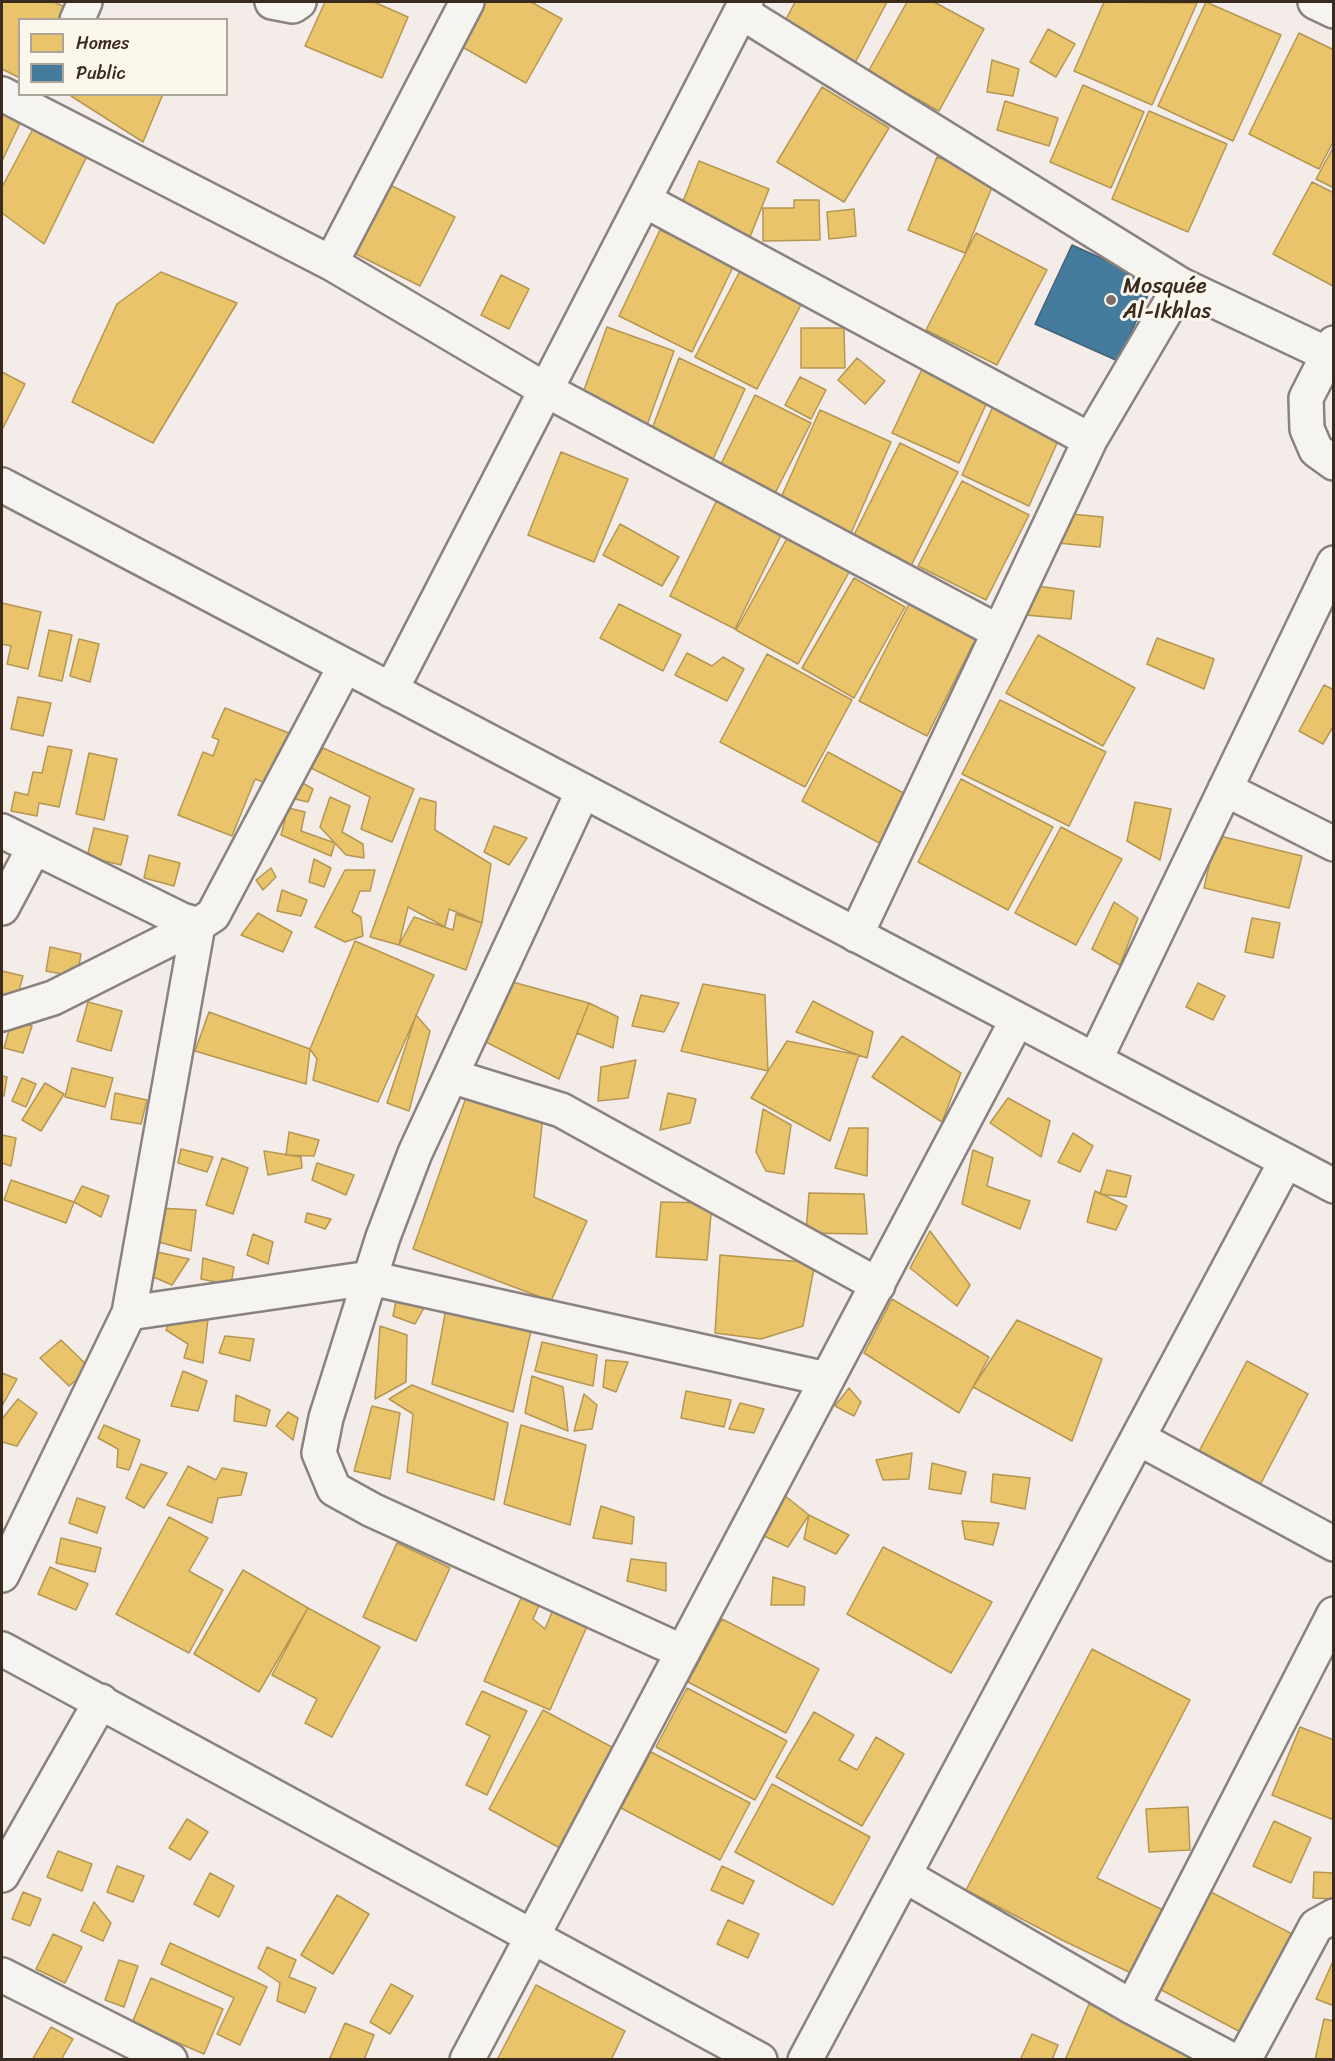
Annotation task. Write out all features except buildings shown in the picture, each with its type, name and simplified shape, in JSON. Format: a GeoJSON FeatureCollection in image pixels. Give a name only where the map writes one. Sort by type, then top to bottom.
{"type":"FeatureCollection","features":[{"type":"Feature","properties":{"kind":"street"},"geometry":{"type":"LineString","coordinates":[[78,18],[86,2]]}},
{"type":"Feature","properties":{"kind":"street"},"geometry":{"type":"LineString","coordinates":[[272,2],[293,6],[299,2]]}},
{"type":"Feature","properties":{"kind":"street"},"geometry":{"type":"LineString","coordinates":[[331,263],[467,2]]}},
{"type":"Feature","properties":{"kind":"street"},"geometry":{"type":"LineString","coordinates":[[1315,2],[1334,11]]}},
{"type":"Feature","properties":{"kind":"street"},"geometry":{"type":"LineString","coordinates":[[391,690],[743,7],[1181,285],[1330,348],[1306,398],[1307,429],[1316,450],[1334,463]]}},
{"type":"Feature","properties":{"kind":"street"},"geometry":{"type":"LineString","coordinates":[[2,94],[37,103],[331,263],[546,390],[999,632]]}},
{"type":"Feature","properties":{"kind":"street"},"geometry":{"type":"LineString","coordinates":[[644,200],[1090,440]]}},
{"type":"Feature","properties":{"kind":"street"},"geometry":{"type":"LineString","coordinates":[[856,935],[1090,440],[1181,285]]}},
{"type":"Feature","properties":{"kind":"street"},"geometry":{"type":"LineString","coordinates":[[2,485],[1334,1186]]}},
{"type":"Feature","properties":{"kind":"street"},"geometry":{"type":"LineString","coordinates":[[1095,1060],[1334,563]]}},
{"type":"Feature","properties":{"kind":"street"},"geometry":{"type":"LineString","coordinates":[[2,1014],[53,998],[198,925],[213,915],[345,666]]}},
{"type":"Feature","properties":{"kind":"street"},"geometry":{"type":"LineString","coordinates":[[1225,789],[1334,844]]}},
{"type":"Feature","properties":{"kind":"street"},"geometry":{"type":"LineString","coordinates":[[583,790],[415,1153],[370,1278],[326,1418],[319,1453],[334,1489],[372,1510],[683,1652]]}},
{"type":"Feature","properties":{"kind":"street"},"geometry":{"type":"LineString","coordinates":[[2,831],[182,920],[198,925]]}},
{"type":"Feature","properties":{"kind":"street"},"geometry":{"type":"LineString","coordinates":[[2,908],[34,848]]}},
{"type":"Feature","properties":{"kind":"street"},"geometry":{"type":"LineString","coordinates":[[2,1575],[129,1313],[198,925]]}},
{"type":"Feature","properties":{"kind":"street"},"geometry":{"type":"LineString","coordinates":[[467,2060],[1017,1020]]}},
{"type":"Feature","properties":{"kind":"street"},"geometry":{"type":"LineString","coordinates":[[451,1076],[561,1110],[878,1285]]}},
{"type":"Feature","properties":{"kind":"street"},"geometry":{"type":"LineString","coordinates":[[805,2060],[1286,1161]]}},
{"type":"Feature","properties":{"kind":"street"},"geometry":{"type":"LineString","coordinates":[[129,1313],[370,1278],[827,1379]]}},
{"type":"Feature","properties":{"kind":"street"},"geometry":{"type":"LineString","coordinates":[[1138,1438],[1334,1544]]}},
{"type":"Feature","properties":{"kind":"street"},"geometry":{"type":"LineString","coordinates":[[1132,2007],[1334,1614]]}},
{"type":"Feature","properties":{"kind":"street"},"geometry":{"type":"LineString","coordinates":[[2,1649],[760,2060]]}},
{"type":"Feature","properties":{"kind":"street"},"geometry":{"type":"LineString","coordinates":[[2,1875],[100,1701]]}},
{"type":"Feature","properties":{"kind":"street"},"geometry":{"type":"LineString","coordinates":[[904,1875],[1132,2007],[1232,2060]]}},
{"type":"Feature","properties":{"kind":"street"},"geometry":{"type":"LineString","coordinates":[[1245,2060],[1316,1926],[1334,1916]]}},
{"type":"Feature","properties":{"kind":"street"},"geometry":{"type":"LineString","coordinates":[[2,1975],[170,2060]]}},
{"type":"Feature","properties":{"kind":"place","name":"Mosquée Al-Ikhlas"},"geometry":{"type":"Point","coordinates":[1111,300]}}]}
